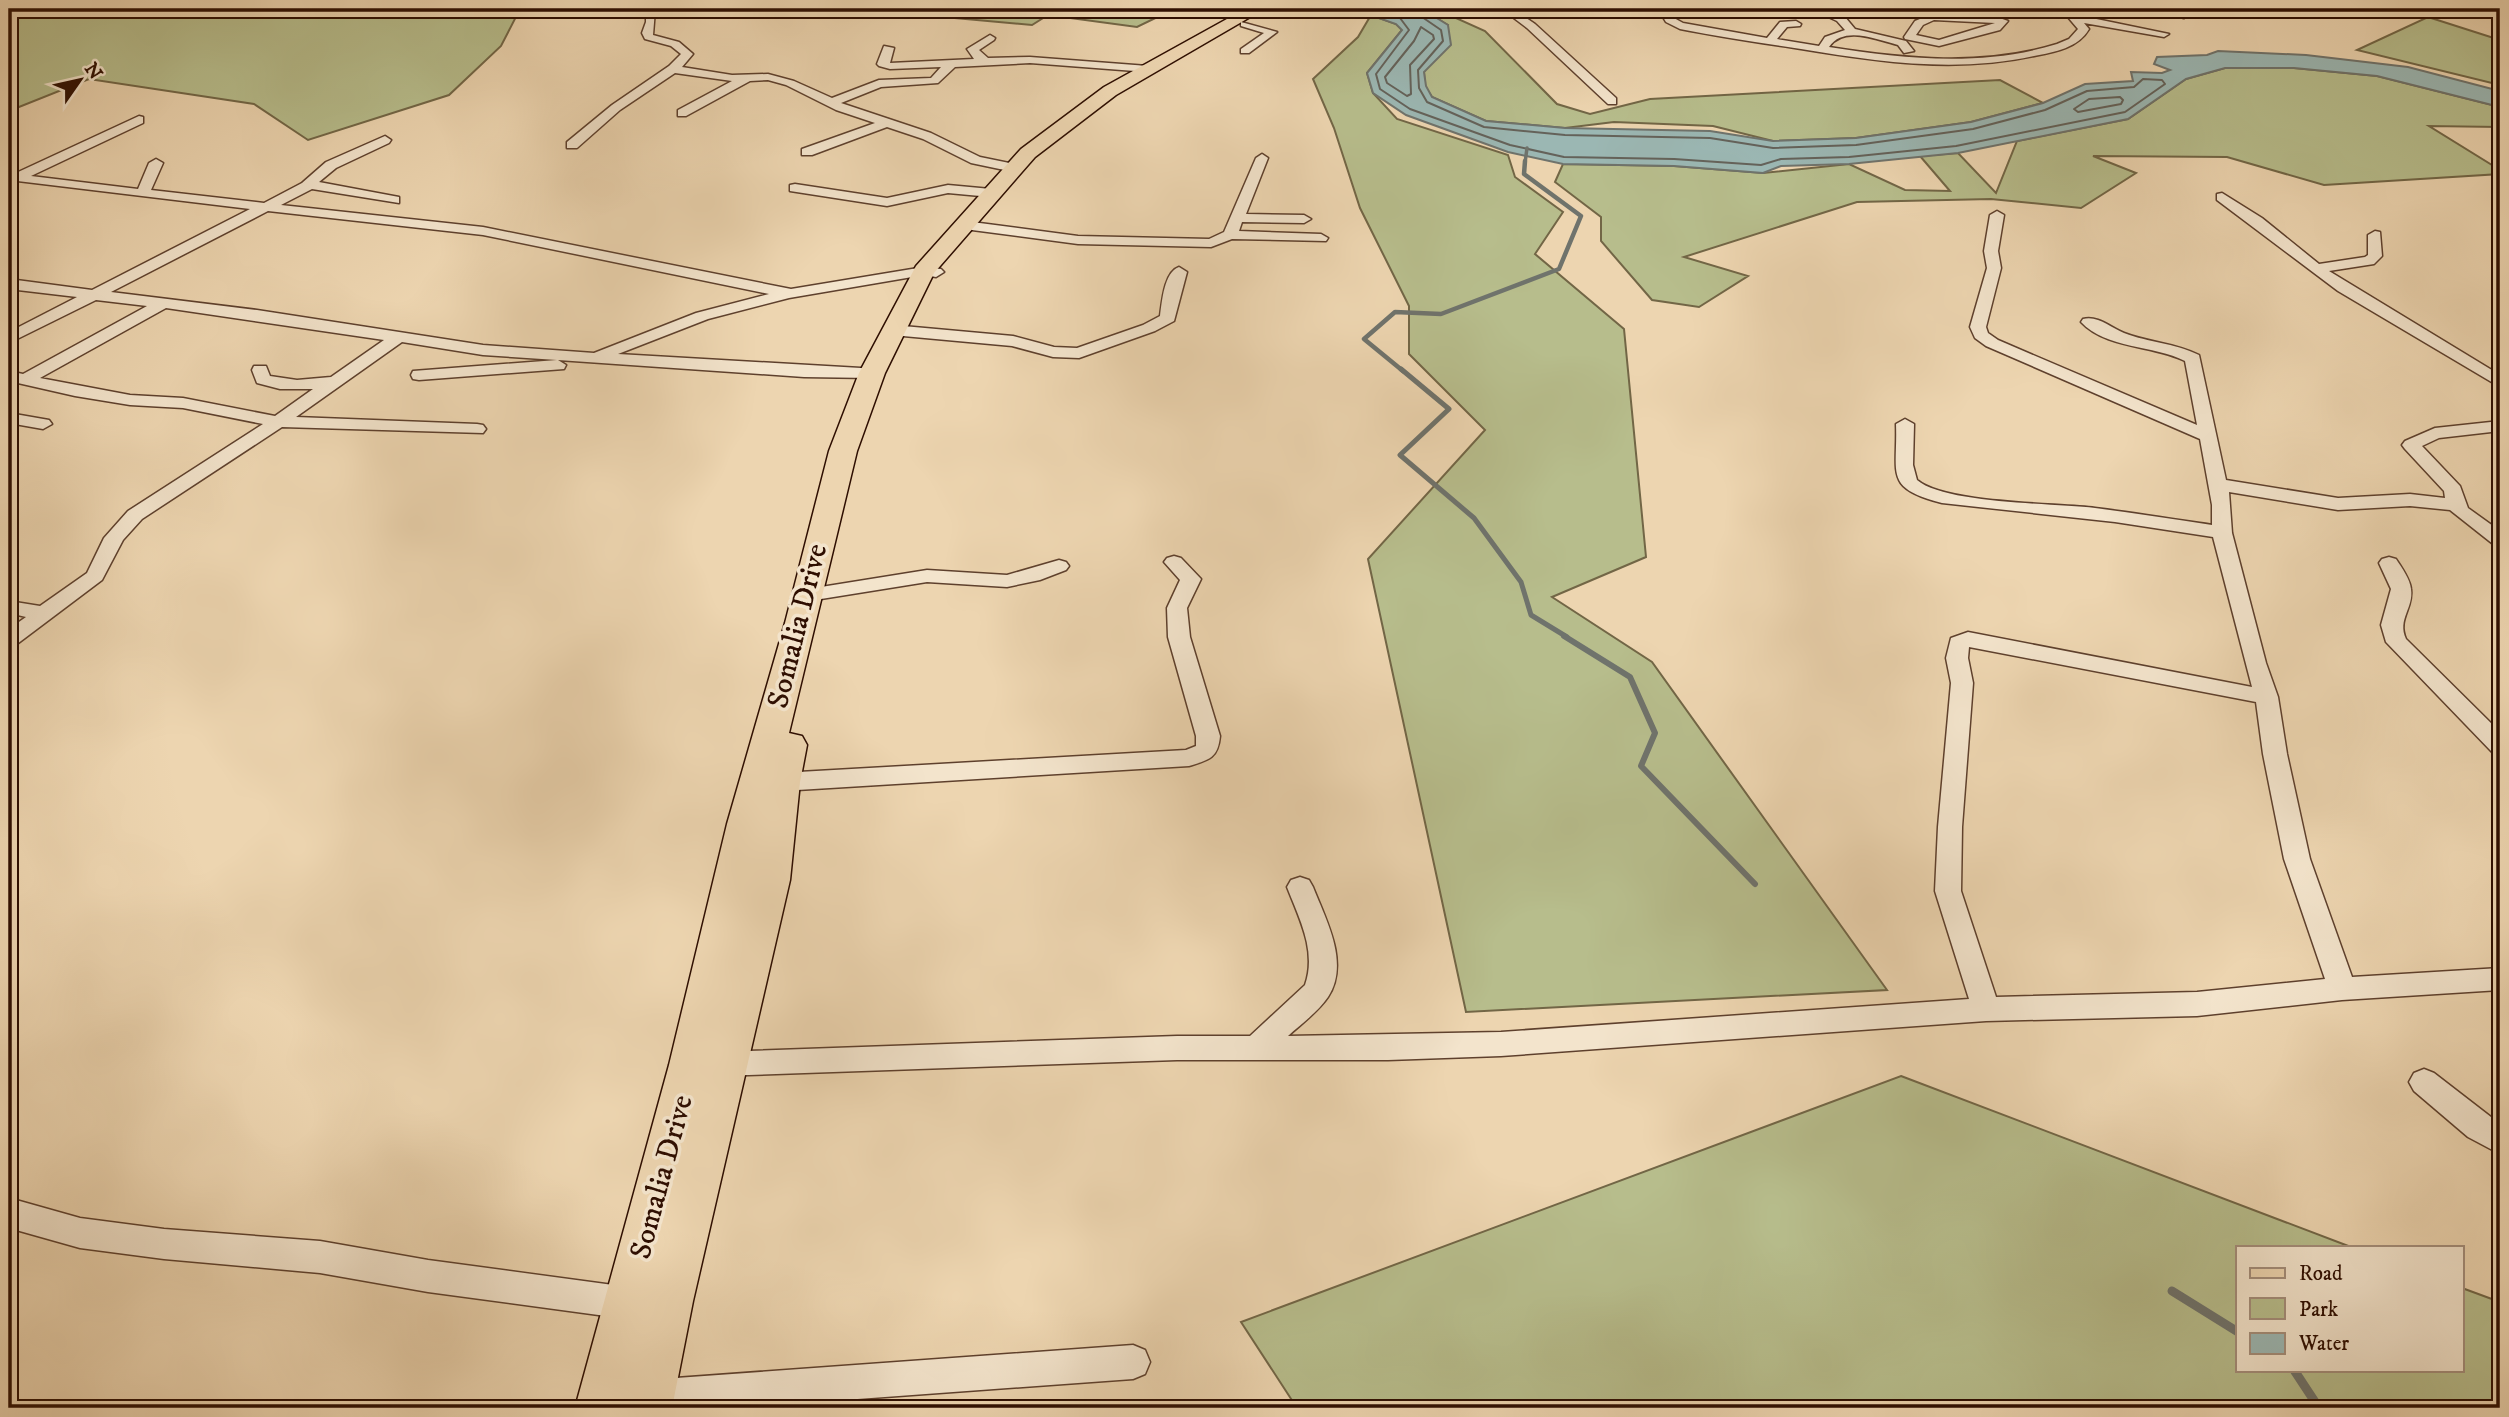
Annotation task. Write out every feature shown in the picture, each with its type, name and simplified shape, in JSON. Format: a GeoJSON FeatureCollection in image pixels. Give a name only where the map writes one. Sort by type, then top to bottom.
{"type":"FeatureCollection","features":[{"type":"Feature","properties":{"kind":"main road","name":"Somalia Drive"},"geometry":{"type":"LineString","coordinates":[[602,1408],[691,1065],[746,824],[801,623],[843,452],[872,373],[930,272],[991,193],[1028,153],[1075,115],[1148,69],[1251,19]]}},
{"type":"Feature","properties":{"kind":"main road","name":"Somalia Drive"},"geometry":{"type":"LineString","coordinates":[[646,1402],[724,1064],[770,880],[781,782],[821,593],[884,370],[930,272],[1025,165],[1081,118],[1115,95],[1251,19]]}},
{"type":"Feature","properties":{"kind":"street"},"geometry":{"type":"LineString","coordinates":[[1507,9],[1537,25],[1612,101]]}},
{"type":"Feature","properties":{"kind":"street"},"geometry":{"type":"LineString","coordinates":[[1663,9],[1670,20],[1680,26],[1918,63],[1999,60],[2070,43],[2084,29],[2069,12]]}},
{"type":"Feature","properties":{"kind":"street"},"geometry":{"type":"LineString","coordinates":[[1701,9],[1748,10],[1764,20]]}},
{"type":"Feature","properties":{"kind":"street"},"geometry":{"type":"LineString","coordinates":[[1816,9],[1847,22],[1851,31]]}},
{"type":"Feature","properties":{"kind":"street"},"geometry":{"type":"LineString","coordinates":[[1821,50],[1829,39],[1851,31],[1906,44],[1938,43],[1996,28],[2006,14],[2003,9]]}},
{"type":"Feature","properties":{"kind":"street"},"geometry":{"type":"LineString","coordinates":[[2151,9],[2184,15]]}},
{"type":"Feature","properties":{"kind":"street"},"geometry":{"type":"LineString","coordinates":[[2472,9],[2488,14]]}},
{"type":"Feature","properties":{"kind":"street"},"geometry":{"type":"LineString","coordinates":[[572,145],[592,125],[644,86],[673,69],[684,58],[687,52],[672,42],[649,37],[647,33],[651,22],[650,10]]}},
{"type":"Feature","properties":{"kind":"street"},"geometry":{"type":"LineString","coordinates":[[2069,12],[2099,10]]}},
{"type":"Feature","properties":{"kind":"street"},"geometry":{"type":"LineString","coordinates":[[1830,14],[1852,11]]}},
{"type":"Feature","properties":{"kind":"street"},"geometry":{"type":"LineString","coordinates":[[2069,12],[2164,34]]}},
{"type":"Feature","properties":{"kind":"street"},"geometry":{"type":"LineString","coordinates":[[1906,44],[1919,23],[1932,17],[2003,21]]}},
{"type":"Feature","properties":{"kind":"street"},"geometry":{"type":"LineString","coordinates":[[1770,41],[1784,24],[1796,24]]}},
{"type":"Feature","properties":{"kind":"street"},"geometry":{"type":"LineString","coordinates":[[984,61],[975,55],[973,49],[990,38]]}},
{"type":"Feature","properties":{"kind":"street"},"geometry":{"type":"LineString","coordinates":[[888,48],[883,64],[885,66],[1046,61],[1148,69]]}},
{"type":"Feature","properties":{"kind":"street"},"geometry":{"type":"LineString","coordinates":[[1972,50],[1999,60]]}},
{"type":"Feature","properties":{"kind":"street"},"geometry":{"type":"LineString","coordinates":[[833,102],[879,85],[934,81],[953,62]]}},
{"type":"Feature","properties":{"kind":"street"},"geometry":{"type":"LineString","coordinates":[[673,69],[732,78],[768,77],[790,83],[833,102],[927,136],[976,160],[1014,168]]}},
{"type":"Feature","properties":{"kind":"street"},"geometry":{"type":"LineString","coordinates":[[682,113],[750,77]]}},
{"type":"Feature","properties":{"kind":"street"},"geometry":{"type":"LineString","coordinates":[[13,177],[139,120]]}},
{"type":"Feature","properties":{"kind":"street"},"geometry":{"type":"LineString","coordinates":[[807,152],[885,122]]}},
{"type":"Feature","properties":{"kind":"street"},"geometry":{"type":"LineString","coordinates":[[9,338],[309,185],[331,165],[384,140]]}},
{"type":"Feature","properties":{"kind":"street"},"geometry":{"type":"LineString","coordinates":[[1230,235],[1262,158]]}},
{"type":"Feature","properties":{"kind":"street"},"geometry":{"type":"LineString","coordinates":[[143,192],[156,163]]}},
{"type":"Feature","properties":{"kind":"street"},"geometry":{"type":"LineString","coordinates":[[13,177],[483,231],[791,294]]}},
{"type":"Feature","properties":{"kind":"street"},"geometry":{"type":"LineString","coordinates":[[309,185],[394,200]]}},
{"type":"Feature","properties":{"kind":"street"},"geometry":{"type":"LineString","coordinates":[[795,188],[887,202],[948,190],[991,193]]}},
{"type":"Feature","properties":{"kind":"street"},"geometry":{"type":"LineString","coordinates":[[2222,197],[2375,309],[2472,363],[2500,382]]}},
{"type":"Feature","properties":{"kind":"street"},"geometry":{"type":"LineString","coordinates":[[1997,215],[1991,251],[1994,268],[1978,327],[1981,335],[1992,343],[2206,435]]}},
{"type":"Feature","properties":{"kind":"street"},"geometry":{"type":"LineString","coordinates":[[1238,218],[1304,219]]}},
{"type":"Feature","properties":{"kind":"street"},"geometry":{"type":"LineString","coordinates":[[972,226],[1078,240],[1196,245],[1211,243],[1230,235],[1321,238]]}},
{"type":"Feature","properties":{"kind":"street"},"geometry":{"type":"LineString","coordinates":[[2319,268],[2369,261],[2375,256],[2375,235]]}},
{"type":"Feature","properties":{"kind":"street"},"geometry":{"type":"LineString","coordinates":[[419,375],[526,369],[592,359],[702,316],[791,294],[930,272]]}},
{"type":"Feature","properties":{"kind":"street"},"geometry":{"type":"LineString","coordinates":[[902,331],[1013,341],[1065,353],[1089,351],[1168,318],[1171,294],[1180,272]]}},
{"type":"Feature","properties":{"kind":"street"},"geometry":{"type":"LineString","coordinates":[[12,286],[96,293],[483,350],[592,359],[872,373]]}},
{"type":"Feature","properties":{"kind":"street"},"geometry":{"type":"LineString","coordinates":[[17,377],[164,303]]}},
{"type":"Feature","properties":{"kind":"street"},"geometry":{"type":"LineString","coordinates":[[2089,322],[2120,338],[2174,349],[2193,359],[2222,505],[2222,533],[2255,663],[2267,697],[2274,754],[2297,859],[2342,989]]}},
{"type":"Feature","properties":{"kind":"street"},"geometry":{"type":"LineString","coordinates":[[9,639],[95,576],[114,538],[135,515],[278,422],[397,338]]}},
{"type":"Feature","properties":{"kind":"street"},"geometry":{"type":"LineString","coordinates":[[2472,363],[2500,362]]}},
{"type":"Feature","properties":{"kind":"street"},"geometry":{"type":"LineString","coordinates":[[260,370],[263,379],[275,384],[335,382]]}},
{"type":"Feature","properties":{"kind":"street"},"geometry":{"type":"LineString","coordinates":[[17,377],[75,391],[130,400],[183,403],[278,422],[477,429]]}},
{"type":"Feature","properties":{"kind":"street"},"geometry":{"type":"LineString","coordinates":[[9,418],[43,424]]}},
{"type":"Feature","properties":{"kind":"street"},"geometry":{"type":"LineString","coordinates":[[1905,424],[1905,477],[1913,487],[1926,492],[1996,505],[2079,512],[2222,533]]}},
{"type":"Feature","properties":{"kind":"street"},"geometry":{"type":"LineString","coordinates":[[2500,426],[2435,433],[2411,445],[2454,489],[2456,505],[2467,518],[2500,540]]}},
{"type":"Feature","properties":{"kind":"street"},"geometry":{"type":"LineString","coordinates":[[2217,484],[2338,504],[2410,500],[2456,505]]}},
{"type":"Feature","properties":{"kind":"street"},"geometry":{"type":"LineString","coordinates":[[781,782],[1189,758],[1207,750],[1209,736],[1179,637],[1177,608],[1191,579],[1174,562]]}},
{"type":"Feature","properties":{"kind":"street"},"geometry":{"type":"LineString","coordinates":[[2389,563],[2401,587],[2401,598],[2390,622],[2391,632],[2397,642],[2500,746]]}},
{"type":"Feature","properties":{"kind":"street"},"geometry":{"type":"LineString","coordinates":[[821,593],[927,576],[1007,581],[1033,576],[1059,566]]}},
{"type":"Feature","properties":{"kind":"street"},"geometry":{"type":"LineString","coordinates":[[9,607],[45,614]]}},
{"type":"Feature","properties":{"kind":"street"},"geometry":{"type":"LineString","coordinates":[[1986,1009],[1948,891],[1950,827],[1962,683],[1957,658],[1959,643],[1968,639],[2267,697]]}},
{"type":"Feature","properties":{"kind":"street"},"geometry":{"type":"LineString","coordinates":[[1255,1049],[1317,991],[1323,973],[1321,941],[1300,887]]}},
{"type":"Feature","properties":{"kind":"street"},"geometry":{"type":"LineString","coordinates":[[691,1065],[1177,1048],[1489,1044],[1986,1009],[2197,1004],[2342,989],[2500,979]]}},
{"type":"Feature","properties":{"kind":"street"},"geometry":{"type":"LineString","coordinates":[[2424,1082],[2479,1128],[2500,1140]]}},
{"type":"Feature","properties":{"kind":"street"},"geometry":{"type":"LineString","coordinates":[[9,1213],[80,1233],[164,1244],[320,1258],[628,1303]]}},
{"type":"Feature","properties":{"kind":"street"},"geometry":{"type":"LineString","coordinates":[[646,1402],[1133,1362]]}},
{"type":"Feature","properties":{"kind":"green space"},"geometry":{"type":"Polygon","coordinates":[[[9,9],[520,9],[501,46],[449,95],[308,140],[254,104],[89,79],[9,111],[9,9]]]}},
{"type":"Feature","properties":{"kind":"green space"},"geometry":{"type":"Polygon","coordinates":[[[727,9],[846,9],[821,18],[728,15],[727,9]]]}},
{"type":"Feature","properties":{"kind":"green space"},"geometry":{"type":"Polygon","coordinates":[[[855,9],[1174,9],[1137,27],[1048,15],[1032,25],[855,9]]]}},
{"type":"Feature","properties":{"kind":"green space"},"geometry":{"type":"Polygon","coordinates":[[[1422,9],[1436,9],[1485,31],[1557,104],[1590,114],[1650,99],[2000,80],[2043,103],[1971,122],[1856,138],[1773,141],[1713,126],[1614,122],[1565,128],[1486,121],[1432,97],[1425,86],[1424,72],[1448,25],[1422,9]]]}},
{"type":"Feature","properties":{"kind":"green space"},"geometry":{"type":"Polygon","coordinates":[[[1371,15],[1396,24],[1402,30],[1367,73],[1373,93],[1397,119],[1508,155],[1515,177],[1563,212],[1535,254],[1624,329],[1646,557],[1552,597],[1652,662],[1887,990],[1466,1012],[1368,559],[1485,430],[1409,354],[1409,306],[1360,208],[1334,128],[1313,79],[1358,37],[1371,15]]]}},
{"type":"Feature","properties":{"kind":"green space"},"geometry":{"type":"Polygon","coordinates":[[[2428,17],[2500,40],[2500,85],[2357,50],[2428,17]]]}},
{"type":"Feature","properties":{"kind":"green space"},"geometry":{"type":"Polygon","coordinates":[[[2225,68],[2294,68],[2377,76],[2500,107],[2500,127],[2429,126],[2500,170],[2500,174],[2324,185],[2227,157],[2093,156],[2136,173],[2081,208],[1991,199],[1857,202],[1684,257],[1748,276],[1699,307],[1652,300],[1601,241],[1601,217],[1555,182],[1563,164],[1674,166],[1763,173],[1849,164],[1905,190],[1950,191],[1920,156],[1958,153],[1996,193],[2017,141],[2128,119],[2186,79],[2225,68]]]}},
{"type":"Feature","properties":{"kind":"green space"},"geometry":{"type":"Polygon","coordinates":[[[1901,1076],[2348,1246],[2236,1246],[2236,1372],[2464,1372],[2464,1289],[2500,1302],[2500,1408],[1297,1408],[1241,1322],[1901,1076]]]}},
{"type":"Feature","properties":{"kind":"water"},"geometry":{"type":"Polygon","coordinates":[[[1353,9],[1422,9],[1448,25],[1451,45],[1424,72],[1426,86],[1432,97],[1486,121],[1565,128],[1710,131],[1773,141],[1856,138],[1971,122],[2043,103],[2085,84],[2133,81],[2131,72],[2162,73],[2170,70],[2154,64],[2157,57],[2207,55],[2218,51],[2306,55],[2408,67],[2500,91],[2500,107],[2377,76],[2294,68],[2225,68],[2186,79],[2128,119],[1958,153],[1849,164],[1781,166],[1763,173],[1674,166],[1563,164],[1508,152],[1406,115],[1373,93],[1367,73],[1402,30],[1396,24],[1353,9]]]}},
{"type":"Feature","properties":{"kind":"waterway"},"geometry":{"type":"LineString","coordinates":[[1525,163],[1527,148]]}},
{"type":"Feature","properties":{"kind":"waterway"},"geometry":{"type":"LineString","coordinates":[[1403,371],[1364,339],[1395,312],[1441,314],[1559,269],[1581,216],[1524,174],[1525,161]]}},
{"type":"Feature","properties":{"kind":"waterway"},"geometry":{"type":"LineString","coordinates":[[1401,369],[1449,409],[1400,455],[1474,518],[1521,582],[1531,615],[1567,637]]}},
{"type":"Feature","properties":{"kind":"waterway"},"geometry":{"type":"LineString","coordinates":[[1564,636],[1630,677],[1655,733],[1641,766],[1755,884]]}},
{"type":"Feature","properties":{"kind":"waterway"},"geometry":{"type":"LineString","coordinates":[[2172,1291],[2236,1331]]}},
{"type":"Feature","properties":{"kind":"waterway"},"geometry":{"type":"LineString","coordinates":[[2295,1372],[2319,1408]]}}]}
